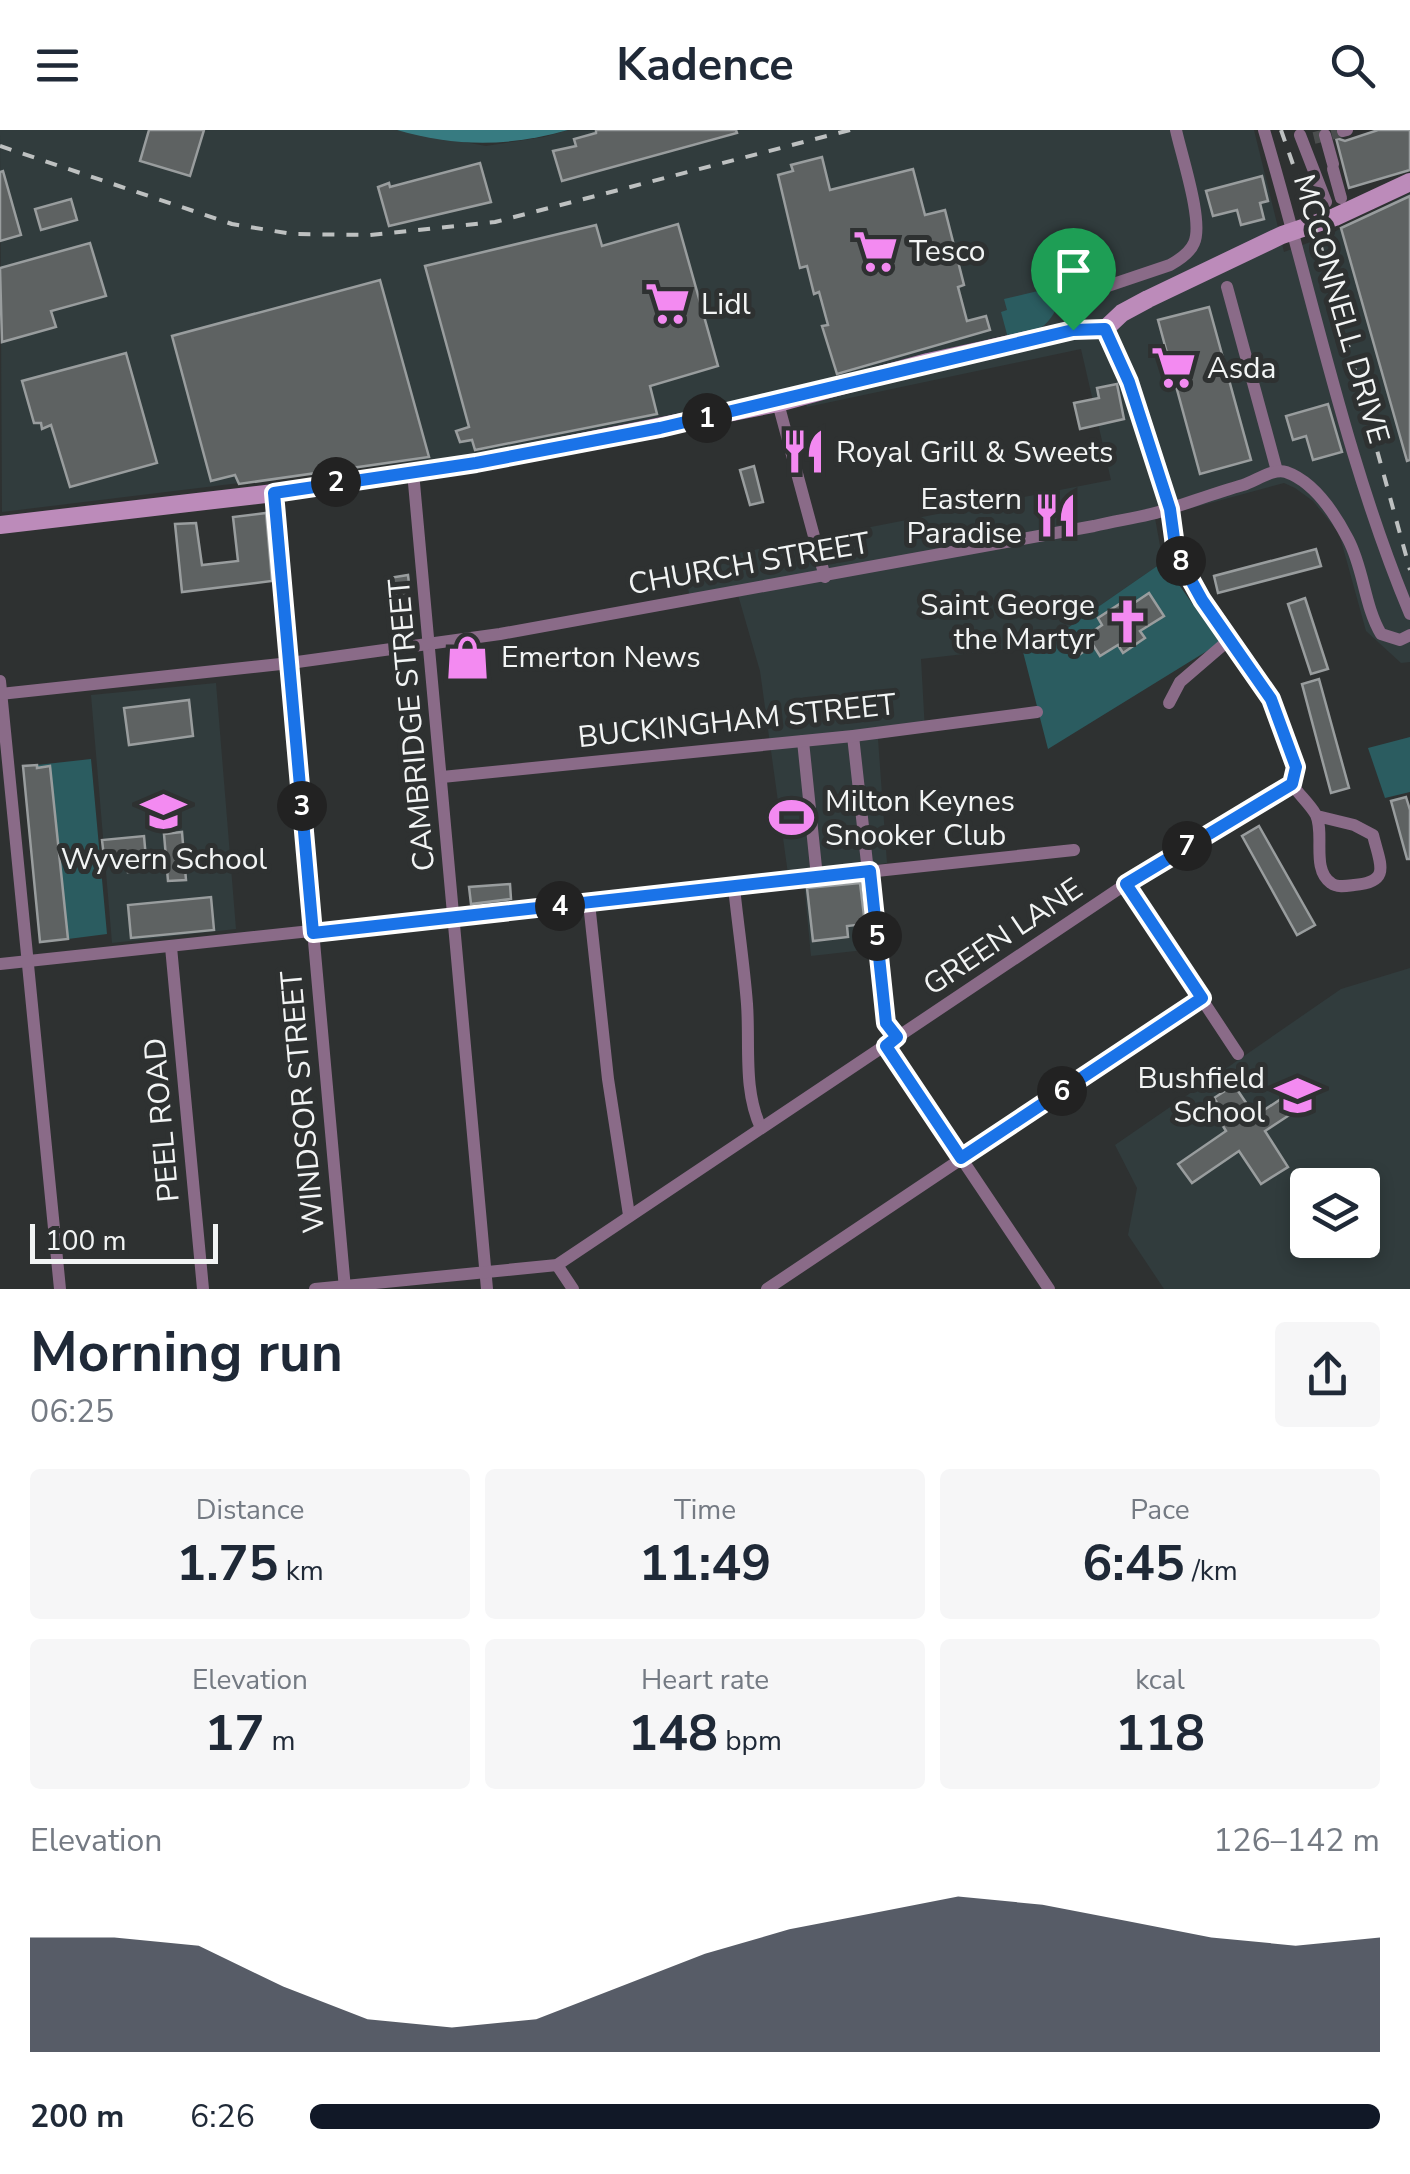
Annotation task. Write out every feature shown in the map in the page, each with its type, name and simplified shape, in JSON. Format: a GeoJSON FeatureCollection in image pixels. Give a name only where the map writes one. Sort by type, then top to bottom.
{"type":"FeatureCollection","features":[{"type":"Feature","properties":{"kind":"street"},"geometry":{"type":"LineString","coordinates":[[1073,330],[1071,308],[1081,295],[1170,265],[1194,245],[1197,226],[1176,130]]}},
{"type":"Feature","properties":{"kind":"street","name":"MCCONNELL DRIVE"},"geometry":{"type":"LineString","coordinates":[[1264,130],[1366,488],[1390,566],[1410,614]]}},
{"type":"Feature","properties":{"kind":"street"},"geometry":{"type":"LineString","coordinates":[[1309,135],[1333,166],[1341,198]]}},
{"type":"Feature","properties":{"kind":"street"},"geometry":{"type":"LineString","coordinates":[[1309,135],[1326,202]]}},
{"type":"Feature","properties":{"kind":"street"},"geometry":{"type":"LineString","coordinates":[[0,525],[274,493],[642,432],[778,402],[928,362],[1073,330],[1105,329],[1122,312],[1184,281],[1410,182]]}},
{"type":"Feature","properties":{"kind":"street"},"geometry":{"type":"LineString","coordinates":[[1227,286],[1277,471],[1304,484],[1338,520],[1360,569],[1374,621],[1382,634],[1405,637]]}},
{"type":"Feature","properties":{"kind":"street"},"geometry":{"type":"LineString","coordinates":[[1105,329],[1129,382],[1170,509],[1176,553],[1202,600],[1271,699],[1296,767],[1292,784],[1317,816],[1322,872],[1330,883],[1340,887],[1372,884],[1379,879],[1382,869],[1373,835],[1354,825],[1317,816]]}},
{"type":"Feature","properties":{"kind":"street"},"geometry":{"type":"LineString","coordinates":[[778,402],[824,576]]}},
{"type":"Feature","properties":{"kind":"street","name":"CHURCH STREET"},"geometry":{"type":"LineString","coordinates":[[1,694],[290,664],[430,644],[824,576],[1170,509],[1277,471]]}},
{"type":"Feature","properties":{"kind":"street","name":"CAMBRIDGE STREET"},"geometry":{"type":"LineString","coordinates":[[414,472],[487,1289]]}},
{"type":"Feature","properties":{"kind":"street","name":"WINDSOR STREET"},"geometry":{"type":"LineString","coordinates":[[274,493],[345,1288]]}},
{"type":"Feature","properties":{"kind":"street"},"geometry":{"type":"LineString","coordinates":[[1169,703],[1180,682],[1230,639]]}},
{"type":"Feature","properties":{"kind":"street"},"geometry":{"type":"LineString","coordinates":[[0,681],[60,1289]]}},
{"type":"Feature","properties":{"kind":"street","name":"BUCKINGHAM STREET"},"geometry":{"type":"LineString","coordinates":[[442,777],[853,736],[1037,712]]}},
{"type":"Feature","properties":{"kind":"street"},"geometry":{"type":"LineString","coordinates":[[853,736],[886,1023],[892,1042],[961,1158],[1049,1289]]}},
{"type":"Feature","properties":{"kind":"street"},"geometry":{"type":"LineString","coordinates":[[803,741],[817,877]]}},
{"type":"Feature","properties":{"kind":"street","name":"GREEN LANE"},"geometry":{"type":"LineString","coordinates":[[315,1289],[557,1265],[1126,884],[1292,784]]}},
{"type":"Feature","properties":{"kind":"street"},"geometry":{"type":"LineString","coordinates":[[0,964],[1074,850]]}},
{"type":"Feature","properties":{"kind":"street"},"geometry":{"type":"LineString","coordinates":[[1126,884],[1238,1054]]}},
{"type":"Feature","properties":{"kind":"street"},"geometry":{"type":"LineString","coordinates":[[734,887],[754,1113],[760,1128]]}},
{"type":"Feature","properties":{"kind":"street"},"geometry":{"type":"LineString","coordinates":[[590,903],[608,1079],[629,1215]]}},
{"type":"Feature","properties":{"kind":"street","name":"PEEL ROAD"},"geometry":{"type":"LineString","coordinates":[[171,947],[203,1289]]}},
{"type":"Feature","properties":{"kind":"street"},"geometry":{"type":"LineString","coordinates":[[767,1289],[1202,998]]}},
{"type":"Feature","properties":{"kind":"street"},"geometry":{"type":"LineString","coordinates":[[557,1265],[573,1289]]}},
{"type":"Feature","properties":{"kind":"shaded area"},"geometry":{"type":"Polygon","coordinates":[[[0,130],[397,130],[486,146],[568,130],[1254,130],[1284,252],[1326,236],[1410,193],[1410,662],[1401,663],[1366,631],[1339,533],[1313,501],[1295,488],[1284,483],[1155,518],[1163,562],[1043,645],[921,659],[925,731],[878,739],[887,863],[874,865],[882,948],[811,956],[803,873],[788,874],[760,671],[736,588],[690,597],[682,564],[1111,480],[1081,349],[807,407],[801,388],[650,424],[476,454],[2,512],[0,130]]]}},
{"type":"Feature","properties":{"kind":"shaded area"},"geometry":{"type":"Polygon","coordinates":[[[397,130],[568,130],[525,140],[482,143],[440,140],[397,130]]]}},
{"type":"Feature","properties":{"kind":"shaded area"},"geometry":{"type":"Polygon","coordinates":[[[1042,290],[1060,301],[1050,319],[1034,331],[1008,338],[1001,312],[1007,310],[1004,299],[1042,290]]]}},
{"type":"Feature","properties":{"kind":"shaded area"},"geometry":{"type":"Polygon","coordinates":[[[1163,562],[1220,643],[1048,749],[1022,648],[1043,645],[1163,562]]]}},
{"type":"Feature","properties":{"kind":"shaded area","name":"Wyvern School"},"geometry":{"type":"Polygon","coordinates":[[[216,683],[236,929],[112,943],[91,695],[216,683]]]}},
{"type":"Feature","properties":{"kind":"shaded area"},"geometry":{"type":"Polygon","coordinates":[[[1410,737],[1410,792],[1385,798],[1368,748],[1410,737]]]}},
{"type":"Feature","properties":{"kind":"shaded area"},"geometry":{"type":"Polygon","coordinates":[[[91,759],[107,934],[68,939],[61,867],[48,868],[60,861],[59,850],[46,851],[59,844],[57,833],[44,835],[44,829],[57,827],[56,817],[42,818],[42,811],[55,810],[54,801],[40,796],[53,794],[52,783],[39,784],[38,779],[51,777],[50,767],[37,765],[91,759]]]}},
{"type":"Feature","properties":{"kind":"shaded area","name":"Bushfield School"},"geometry":{"type":"Polygon","coordinates":[[[1410,968],[1410,1289],[1164,1289],[1128,1235],[1137,1188],[1115,1145],[1341,989],[1410,968]]]}},
{"type":"Feature","properties":{"kind":"building"},"geometry":{"type":"Polygon","coordinates":[[[149,130],[204,130],[190,176],[140,161],[149,130]]]}},
{"type":"Feature","properties":{"kind":"building"},"geometry":{"type":"Polygon","coordinates":[[[596,130],[737,133],[562,181],[553,151],[576,146],[574,139],[596,130]]]}},
{"type":"Feature","properties":{"kind":"building"},"geometry":{"type":"Polygon","coordinates":[[[1378,130],[1410,130],[1410,170],[1349,188],[1336,138],[1345,141],[1378,130]]]}},
{"type":"Feature","properties":{"kind":"building","name":"Tesco"},"geometry":{"type":"Polygon","coordinates":[[[822,157],[830,190],[913,169],[925,215],[945,210],[964,285],[958,287],[967,321],[986,316],[990,330],[837,374],[822,326],[828,325],[819,292],[814,294],[807,266],[800,268],[778,175],[793,171],[791,165],[822,157]]]}},
{"type":"Feature","properties":{"kind":"building"},"geometry":{"type":"Polygon","coordinates":[[[480,163],[491,202],[389,226],[378,187],[480,163]]]}},
{"type":"Feature","properties":{"kind":"building"},"geometry":{"type":"Polygon","coordinates":[[[3,171],[21,235],[0,241],[0,172],[3,171]]]}},
{"type":"Feature","properties":{"kind":"building"},"geometry":{"type":"Polygon","coordinates":[[[1262,176],[1268,201],[1260,203],[1264,219],[1241,225],[1237,210],[1213,216],[1206,191],[1262,176]]]}},
{"type":"Feature","properties":{"kind":"building"},"geometry":{"type":"Polygon","coordinates":[[[1410,196],[1410,460],[1407,461],[1341,228],[1410,196]]]}},
{"type":"Feature","properties":{"kind":"building"},"geometry":{"type":"Polygon","coordinates":[[[71,199],[77,220],[41,230],[35,209],[71,199]]]}},
{"type":"Feature","properties":{"kind":"building"},"geometry":{"type":"Polygon","coordinates":[[[678,224],[718,366],[650,386],[657,414],[475,450],[472,440],[460,442],[456,431],[469,427],[425,266],[596,225],[602,246],[678,224]]]}},
{"type":"Feature","properties":{"kind":"building"},"geometry":{"type":"Polygon","coordinates":[[[90,243],[106,296],[51,311],[56,327],[2,342],[0,268],[90,243]]]}},
{"type":"Feature","properties":{"kind":"building"},"geometry":{"type":"Polygon","coordinates":[[[380,280],[429,457],[239,484],[235,475],[211,481],[172,336],[380,280]]]}},
{"type":"Feature","properties":{"kind":"building"},"geometry":{"type":"Polygon","coordinates":[[[1209,307],[1251,460],[1200,474],[1158,320],[1209,307]]]}},
{"type":"Feature","properties":{"kind":"building"},"geometry":{"type":"Polygon","coordinates":[[[126,353],[157,463],[70,487],[51,425],[42,429],[41,423],[34,423],[22,381],[126,353]]]}},
{"type":"Feature","properties":{"kind":"building"},"geometry":{"type":"Polygon","coordinates":[[[1117,384],[1124,419],[1080,429],[1074,403],[1099,398],[1097,388],[1117,384]]]}},
{"type":"Feature","properties":{"kind":"building"},"geometry":{"type":"Polygon","coordinates":[[[1328,404],[1342,452],[1313,460],[1306,436],[1293,440],[1286,416],[1328,404]]]}},
{"type":"Feature","properties":{"kind":"building"},"geometry":{"type":"Polygon","coordinates":[[[754,466],[763,502],[750,505],[740,470],[754,466]]]}},
{"type":"Feature","properties":{"kind":"building"},"geometry":{"type":"Polygon","coordinates":[[[266,513],[272,581],[182,592],[175,524],[196,523],[202,565],[238,561],[233,517],[266,513]]]}},
{"type":"Feature","properties":{"kind":"building"},"geometry":{"type":"Polygon","coordinates":[[[1316,549],[1321,566],[1218,593],[1214,576],[1316,549]]]}},
{"type":"Feature","properties":{"kind":"building"},"geometry":{"type":"Polygon","coordinates":[[[408,575],[415,636],[397,638],[389,578],[408,575]]]}},
{"type":"Feature","properties":{"kind":"building","name":"Saint George the Martyr"},"geometry":{"type":"Polygon","coordinates":[[[1149,593],[1164,616],[1140,631],[1145,638],[1123,653],[1118,645],[1100,656],[1093,645],[1076,657],[1070,647],[1102,625],[1098,618],[1121,603],[1125,609],[1149,593]]]}},
{"type":"Feature","properties":{"kind":"building"},"geometry":{"type":"Polygon","coordinates":[[[1305,598],[1328,669],[1311,674],[1288,604],[1305,598]]]}},
{"type":"Feature","properties":{"kind":"building"},"geometry":{"type":"Polygon","coordinates":[[[1319,679],[1349,788],[1331,793],[1302,684],[1319,679]]]}},
{"type":"Feature","properties":{"kind":"building"},"geometry":{"type":"Polygon","coordinates":[[[189,700],[193,736],[129,745],[124,708],[189,700]]]}},
{"type":"Feature","properties":{"kind":"building"},"geometry":{"type":"Polygon","coordinates":[[[23,766],[50,766],[68,939],[40,942],[23,766]]]}},
{"type":"Feature","properties":{"kind":"building"},"geometry":{"type":"Polygon","coordinates":[[[1406,797],[1410,810],[1410,859],[1391,801],[1406,797]]]}},
{"type":"Feature","properties":{"kind":"building"},"geometry":{"type":"Polygon","coordinates":[[[1259,826],[1315,925],[1297,935],[1242,836],[1259,826]]]}},
{"type":"Feature","properties":{"kind":"building"},"geometry":{"type":"Polygon","coordinates":[[[182,832],[186,880],[168,881],[164,834],[182,832]]]}},
{"type":"Feature","properties":{"kind":"building"},"geometry":{"type":"Polygon","coordinates":[[[144,836],[147,870],[128,872],[127,855],[104,857],[102,840],[144,836]]]}},
{"type":"Feature","properties":{"kind":"building"},"geometry":{"type":"Polygon","coordinates":[[[860,883],[865,924],[847,926],[848,937],[813,941],[807,888],[860,883]]]}},
{"type":"Feature","properties":{"kind":"building"},"geometry":{"type":"Polygon","coordinates":[[[510,884],[511,899],[471,904],[469,887],[510,884]]]}},
{"type":"Feature","properties":{"kind":"building"},"geometry":{"type":"Polygon","coordinates":[[[211,897],[214,930],[131,938],[128,905],[211,897]]]}},
{"type":"Feature","properties":{"kind":"building"},"geometry":{"type":"Polygon","coordinates":[[[1234,1085],[1255,1116],[1287,1095],[1297,1110],[1265,1131],[1288,1167],[1261,1184],[1239,1151],[1192,1183],[1178,1164],[1226,1131],[1215,1113],[1221,1109],[1214,1098],[1234,1085]]]}},
{"type":"Feature","properties":{"kind":"tunnel"},"geometry":{"type":"LineString","coordinates":[[1314,138],[1343,131]]}},
{"type":"Feature","properties":{"kind":"railway"},"geometry":{"type":"LineString","coordinates":[[0,146],[232,224],[292,234],[370,235],[495,222],[850,130]]}},
{"type":"Feature","properties":{"kind":"railway"},"geometry":{"type":"LineString","coordinates":[[1281,130],[1318,236],[1410,570]]}},
{"type":"Feature","properties":{"kind":"place","name":"Tesco"},"geometry":{"type":"Point","coordinates":[876,251]}},
{"type":"Feature","properties":{"kind":"place","name":"Lidl"},"geometry":{"type":"Point","coordinates":[668,304]}},
{"type":"Feature","properties":{"kind":"place","name":"Asda"},"geometry":{"type":"Point","coordinates":[1174,368]}},
{"type":"Feature","properties":{"kind":"place","name":"Royal Grill & Sweets"},"geometry":{"type":"Point","coordinates":[803,452]}},
{"type":"Feature","properties":{"kind":"place","name":"Eastern Paradise"},"geometry":{"type":"Point","coordinates":[1055,516]}},
{"type":"Feature","properties":{"kind":"place","name":"Saint George the Martyr"},"geometry":{"type":"Point","coordinates":[1128,622]}},
{"type":"Feature","properties":{"kind":"place","name":"Emerton News"},"geometry":{"type":"Point","coordinates":[468,657]}},
{"type":"Feature","properties":{"kind":"place","name":"Wyvern School"},"geometry":{"type":"Point","coordinates":[164,812]}},
{"type":"Feature","properties":{"kind":"place","name":"Milton Keynes Snooker Club"},"geometry":{"type":"Point","coordinates":[792,818]}},
{"type":"Feature","properties":{"kind":"place","name":"Bushfield School"},"geometry":{"type":"Point","coordinates":[1298,1095]}},
{"type":"Feature","properties":{"kind":"route"},"geometry":{"type":"LineString","coordinates":[[1105,329],[1115,346],[1170,509],[1176,553],[1202,600],[1271,699],[1296,767],[1292,784],[1126,884],[1202,998],[961,1158],[886,1046],[897,1037],[886,1023],[870,871],[313,933],[274,493],[476,463],[660,428],[1073,330],[1105,329]]}}]}
